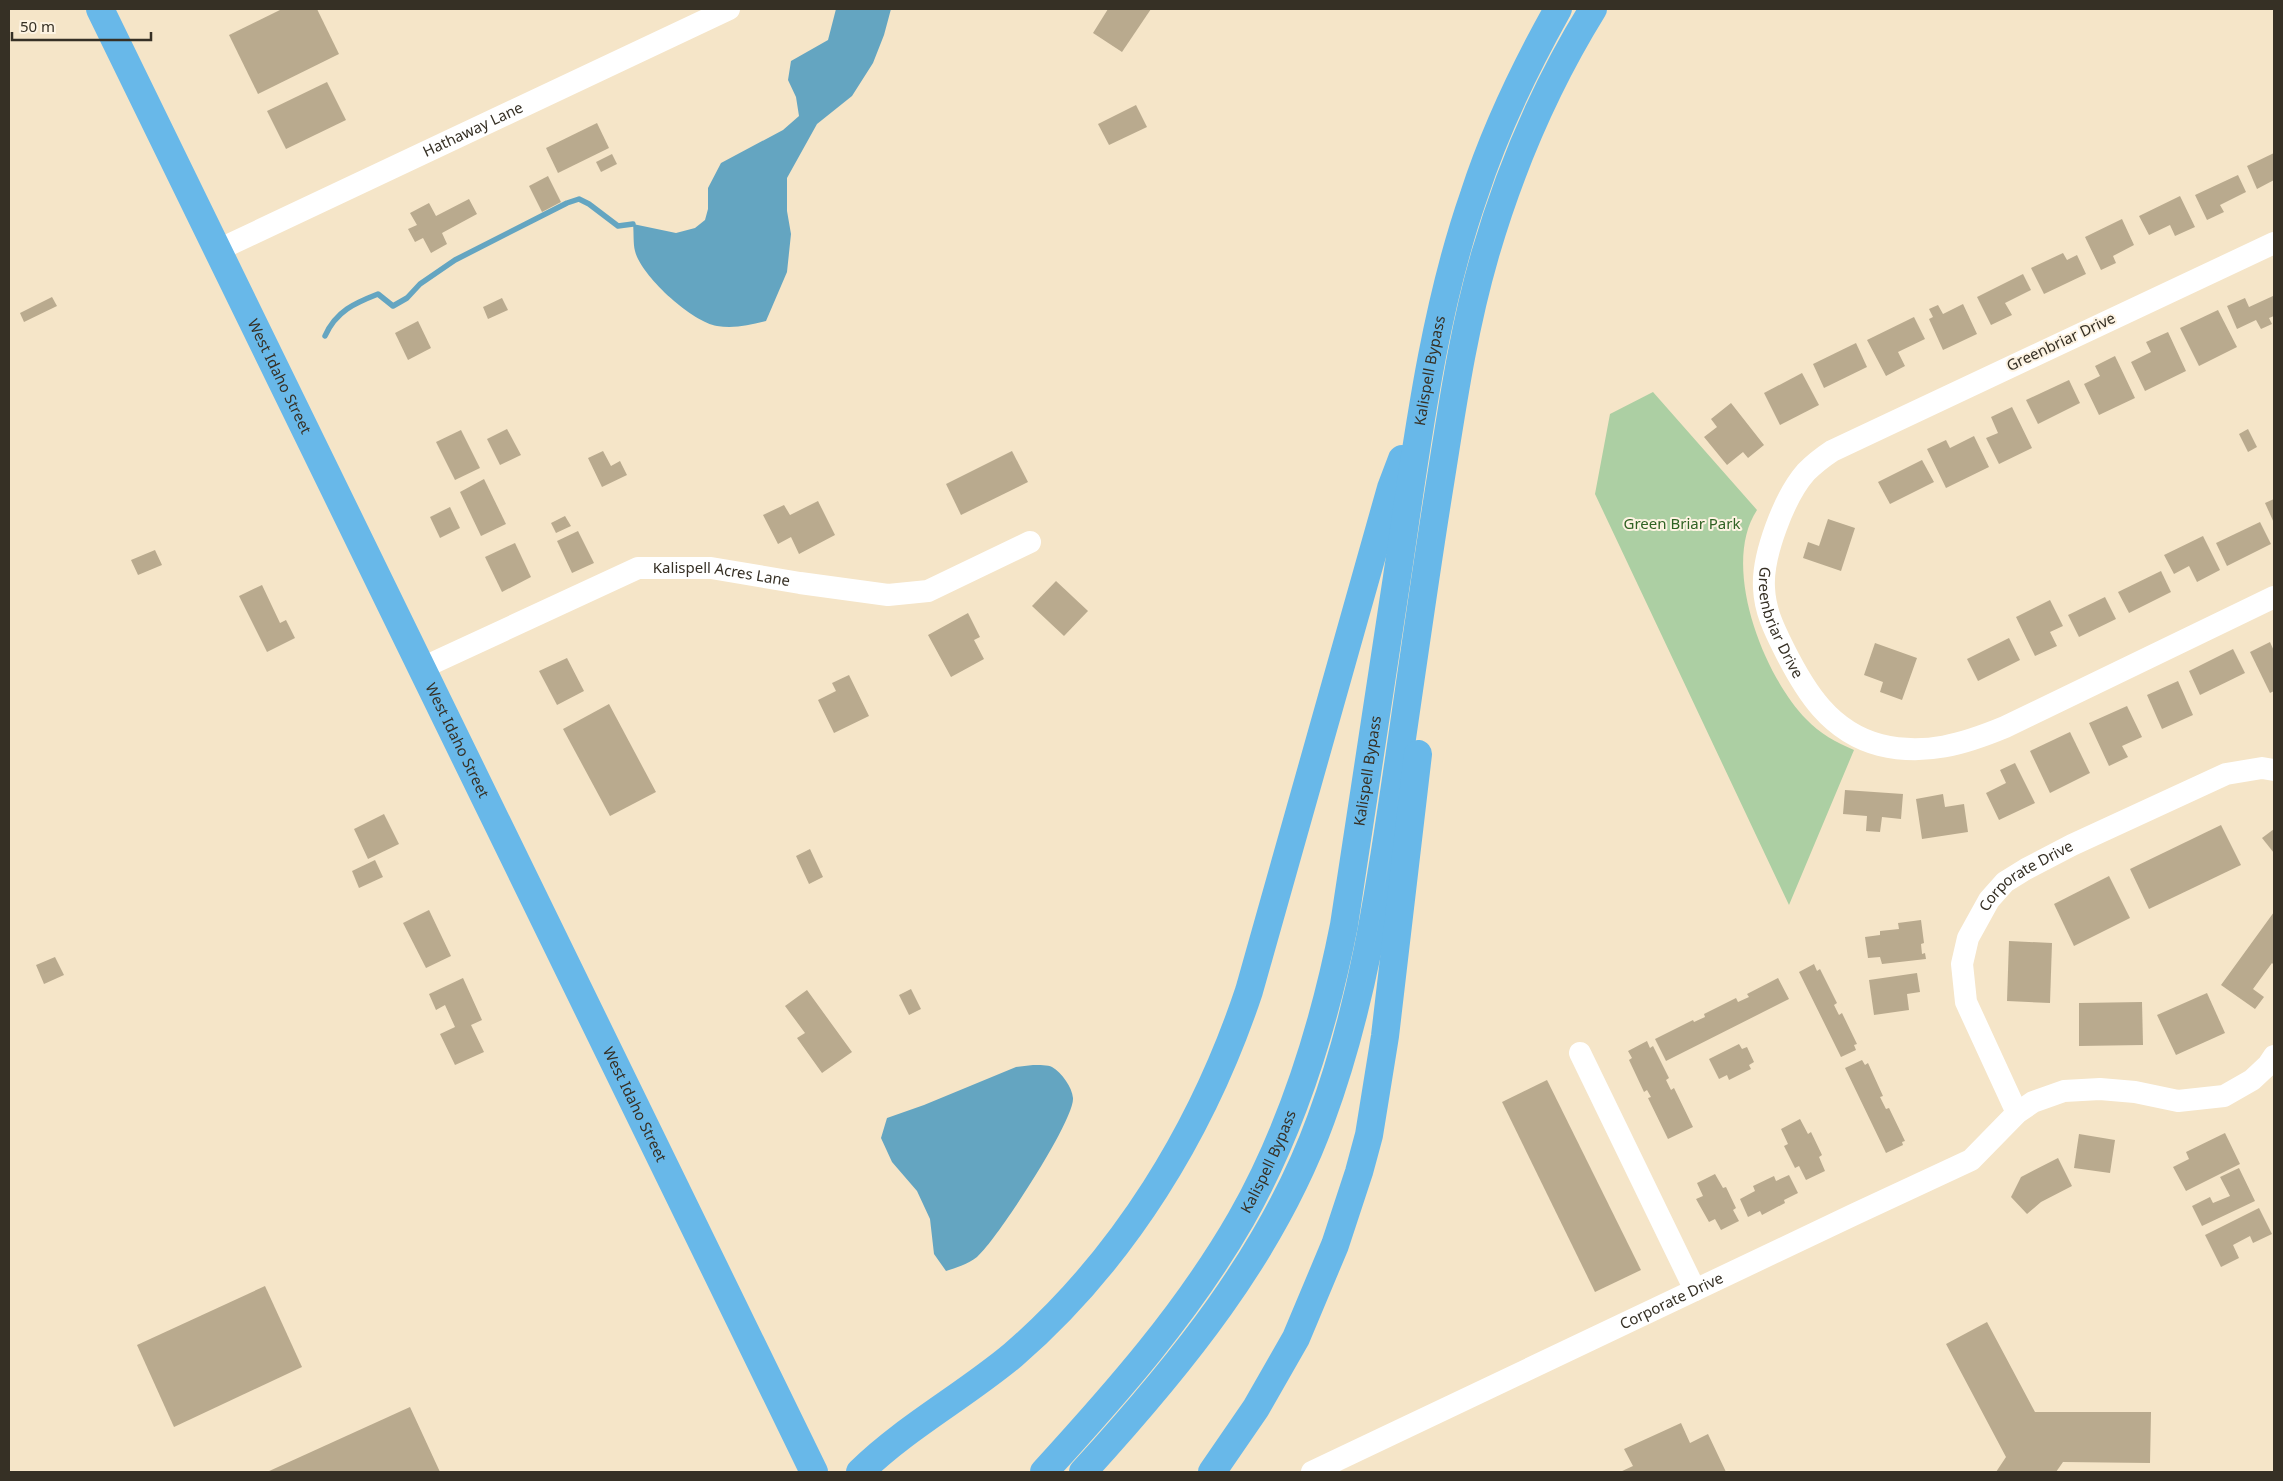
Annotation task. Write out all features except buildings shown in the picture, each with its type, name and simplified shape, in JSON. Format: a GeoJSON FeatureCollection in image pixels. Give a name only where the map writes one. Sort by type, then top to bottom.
{"type":"FeatureCollection","features":[{"type":"Feature","properties":{"kind":"highway","name":"West Idaho Street"},"geometry":{"type":"LineString","coordinates":[[100,9],[814,1472]]}},
{"type":"Feature","properties":{"kind":"highway","name":"Kalispell Bypass"},"geometry":{"type":"LineString","coordinates":[[1044,1472],[1138,1367],[1194,1292],[1222,1250],[1241,1219],[1272,1158],[1308,1064],[1328,997],[1344,924],[1409,492],[1446,294],[1474,194],[1517,87],[1558,9]]}},
{"type":"Feature","properties":{"kind":"highway","name":"Kalispell Bypass"},"geometry":{"type":"LineString","coordinates":[[1083,1472],[1172,1369],[1244,1273],[1294,1182],[1321,1120],[1347,1038],[1374,923],[1459,370],[1485,256],[1505,193],[1526,138],[1572,43],[1593,9]]}},
{"type":"Feature","properties":{"kind":"highway"},"geometry":{"type":"LineString","coordinates":[[860,1472],[881,1452],[1011,1356],[1055,1316],[1101,1264],[1126,1232],[1179,1152],[1198,1116],[1222,1066],[1249,991],[1391,488],[1427,390]]}},
{"type":"Feature","properties":{"kind":"highway"},"geometry":{"type":"LineString","coordinates":[[1212,1472],[1256,1408],[1296,1338],[1335,1245],[1370,1135],[1385,1036],[1421,723],[1424,664],[1421,611]]}},
{"type":"Feature","properties":{"kind":"street","name":"Hathaway Lane"},"geometry":{"type":"LineString","coordinates":[[218,250],[729,9]]}},
{"type":"Feature","properties":{"kind":"street","name":"Greenbriar Drive"},"geometry":{"type":"LineString","coordinates":[[2274,243],[1832,451],[1805,473],[1796,487],[1780,519],[1769,552],[1764,586],[1770,620],[1800,682],[1821,709],[1847,730],[1862,738],[1878,744],[1914,750],[1969,742],[2005,727],[2274,597]]}},
{"type":"Feature","properties":{"kind":"street","name":"Kalispell Acres Lane"},"geometry":{"type":"LineString","coordinates":[[422,668],[638,568],[711,568],[800,584],[888,594],[928,591],[1030,542]]}},
{"type":"Feature","properties":{"kind":"street","name":"Corporate Drive"},"geometry":{"type":"LineString","coordinates":[[2017,1113],[1966,1002],[1962,964],[1968,938],[1989,900],[2005,882],[2026,869],[2072,845],[2217,778],[2226,774],[2262,768],[2274,770]]}},
{"type":"Feature","properties":{"kind":"street"},"geometry":{"type":"LineString","coordinates":[[1580,1053],[1694,1290]]}},
{"type":"Feature","properties":{"kind":"street","name":"Corporate Drive"},"geometry":{"type":"LineString","coordinates":[[1312,1472],[1971,1160],[2017,1113],[2033,1102],[2064,1091],[2100,1089],[2135,1092],[2178,1101],[2224,1096],[2252,1080],[2274,1056]]}},
{"type":"Feature","properties":{"kind":"green space","name":"Green Briar Park"},"geometry":{"type":"Polygon","coordinates":[[[1653,392],[1757,510],[1747,533],[1743,560],[1745,589],[1762,649],[1775,676],[1790,700],[1806,719],[1829,737],[1854,750],[1789,905],[1595,494],[1610,414],[1653,392]]]}},
{"type":"Feature","properties":{"kind":"water"},"geometry":{"type":"Polygon","coordinates":[[[836,9],[891,9],[884,35],[873,63],[852,96],[817,124],[787,178],[787,211],[791,234],[787,272],[766,321],[736,327],[717,326],[707,323],[682,307],[657,285],[647,273],[635,251],[633,224],[676,233],[695,228],[705,220],[708,209],[708,188],[721,163],[783,130],[799,116],[796,97],[788,80],[791,61],[828,40],[836,9]]]}},
{"type":"Feature","properties":{"kind":"water"},"geometry":{"type":"Polygon","coordinates":[[[1033,1065],[1052,1067],[1069,1085],[1073,1098],[1062,1130],[1033,1180],[987,1246],[977,1257],[962,1266],[946,1271],[934,1254],[930,1219],[917,1191],[892,1162],[881,1138],[887,1118],[924,1105],[1016,1067],[1033,1065]]]}},
{"type":"Feature","properties":{"kind":"waterway"},"geometry":{"type":"LineString","coordinates":[[325,336],[335,320],[354,305],[378,294],[393,306],[407,298],[420,284],[455,260],[567,203],[579,199],[589,204],[618,226],[633,224]]}}]}
